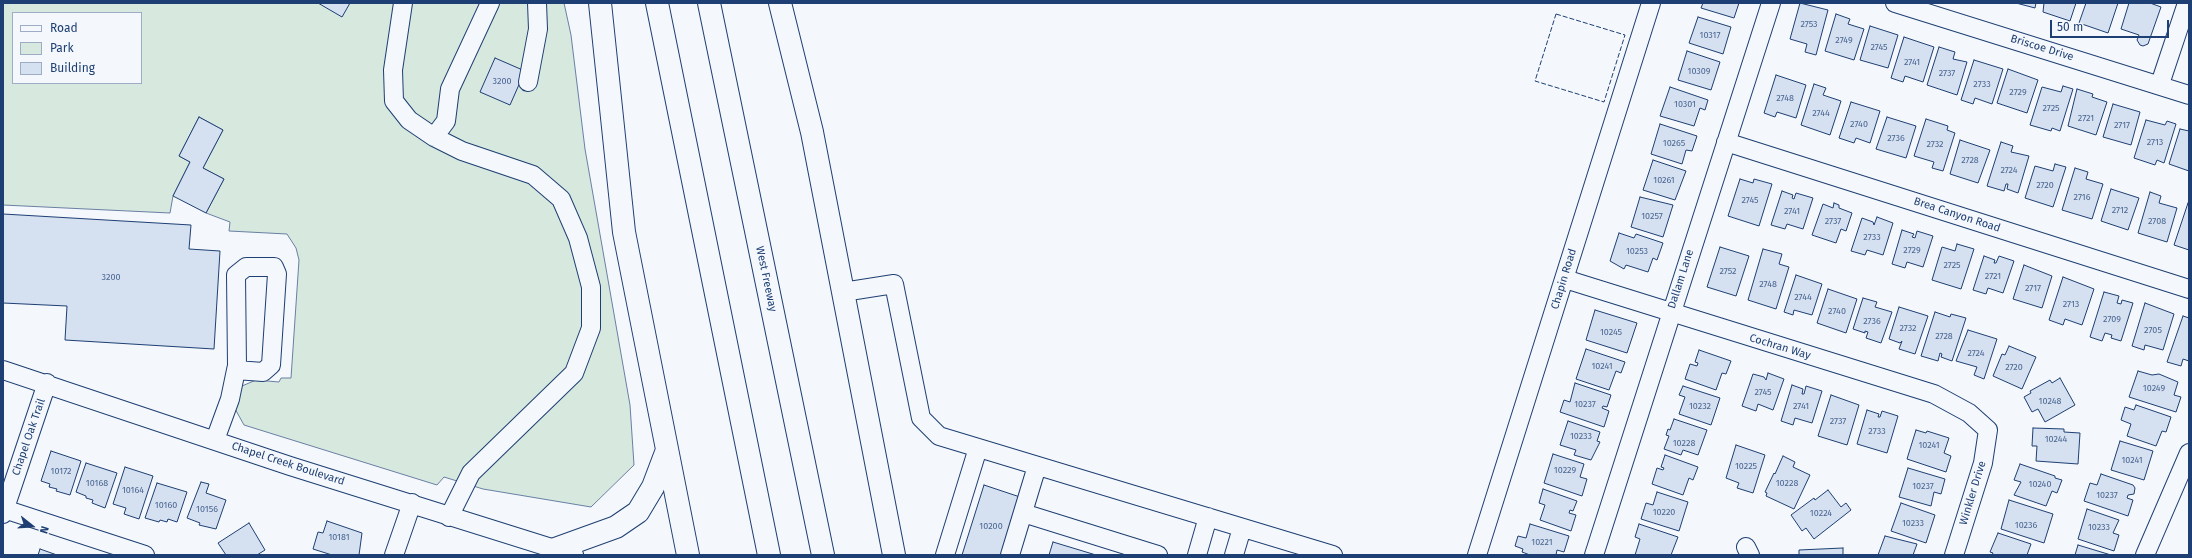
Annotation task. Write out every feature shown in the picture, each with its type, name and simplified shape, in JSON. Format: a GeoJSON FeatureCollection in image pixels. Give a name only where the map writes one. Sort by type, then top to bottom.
{"type":"FeatureCollection","features":[{"type":"Feature","properties":{"kind":"highway"},"geometry":{"type":"LineString","coordinates":[[600,3],[624,232],[688,555]]}},
{"type":"Feature","properties":{"kind":"highway"},"geometry":{"type":"LineString","coordinates":[[657,3],[769,555]]}},
{"type":"Feature","properties":{"kind":"highway","name":"West Freeway"},"geometry":{"type":"LineString","coordinates":[[709,3],[823,555]]}},
{"type":"Feature","properties":{"kind":"highway"},"geometry":{"type":"LineString","coordinates":[[780,3],[812,132],[894,555]]}},
{"type":"Feature","properties":{"kind":"highway"},"geometry":{"type":"LineString","coordinates":[[551,551],[616,527],[638,512],[653,487],[667,450]]}},
{"type":"Feature","properties":{"kind":"street"},"geometry":{"type":"LineString","coordinates":[[403,3],[392,70],[394,101],[409,120],[434,138],[462,151],[533,175],[561,199],[578,238],[591,287],[591,328],[574,373],[506,437],[471,473],[449,517]]}},
{"type":"Feature","properties":{"kind":"street"},"geometry":{"type":"LineString","coordinates":[[434,138],[446,121],[450,89],[490,3]]}},
{"type":"Feature","properties":{"kind":"street"},"geometry":{"type":"LineString","coordinates":[[528,82],[538,29],[537,3]]}},
{"type":"Feature","properties":{"kind":"street","name":"Chapin Road"},"geometry":{"type":"LineString","coordinates":[[1477,555],[1651,3]]}},
{"type":"Feature","properties":{"kind":"street","name":"Dallam Lane"},"geometry":{"type":"LineString","coordinates":[[1594,555],[1670,313],[1771,3]]}},
{"type":"Feature","properties":{"kind":"street","name":"Briscoe Drive"},"geometry":{"type":"LineString","coordinates":[[1895,3],[2160,84],[2189,95]]}},
{"type":"Feature","properties":{"kind":"street"},"geometry":{"type":"LineString","coordinates":[[2160,84],[2187,3]]}},
{"type":"Feature","properties":{"kind":"street","name":"Brea Canyon Road"},"geometry":{"type":"LineString","coordinates":[[1726,142],[2189,289]]}},
{"type":"Feature","properties":{"kind":"street"},"geometry":{"type":"LineString","coordinates":[[215,440],[230,399],[236,370],[236,275],[246,267],[274,267],[277,274],[271,364],[263,372],[236,370]]}},
{"type":"Feature","properties":{"kind":"street","name":"Cochran Way"},"geometry":{"type":"LineString","coordinates":[[1565,279],[1670,313],[1934,394],[1969,413],[1988,430]]}},
{"type":"Feature","properties":{"kind":"street"},"geometry":{"type":"LineString","coordinates":[[843,292],[894,284],[921,418],[939,436],[1330,555]]}},
{"type":"Feature","properties":{"kind":"street","name":"Chapel Creek Boulevard"},"geometry":{"type":"LineString","coordinates":[[3,370],[47,383],[215,440],[412,503],[551,551]]}},
{"type":"Feature","properties":{"kind":"street","name":"Chapel Oak Trail"},"geometry":{"type":"LineString","coordinates":[[4,511],[47,383]]}},
{"type":"Feature","properties":{"kind":"street","name":"Winkler Drive"},"geometry":{"type":"LineString","coordinates":[[1954,555],[1983,463],[1988,430]]}},
{"type":"Feature","properties":{"kind":"street"},"geometry":{"type":"LineString","coordinates":[[945,555],[978,448]]}},
{"type":"Feature","properties":{"kind":"street"},"geometry":{"type":"LineString","coordinates":[[2145,555],[2189,454]]}},
{"type":"Feature","properties":{"kind":"street"},"geometry":{"type":"LineString","coordinates":[[1010,555],[1037,466]]}},
{"type":"Feature","properties":{"kind":"street"},"geometry":{"type":"LineString","coordinates":[[394,555],[412,503]]}},
{"type":"Feature","properties":{"kind":"street"},"geometry":{"type":"LineString","coordinates":[[4,511],[145,555]]}},
{"type":"Feature","properties":{"kind":"street"},"geometry":{"type":"LineString","coordinates":[[1023,513],[1153,554]]}},
{"type":"Feature","properties":{"kind":"street"},"geometry":{"type":"LineString","coordinates":[[1197,555],[1208,517]]}},
{"type":"Feature","properties":{"kind":"street"},"geometry":{"type":"LineString","coordinates":[[1234,555],[1242,528]]}},
{"type":"Feature","properties":{"kind":"green space"},"geometry":{"type":"Polygon","coordinates":[[[3,3],[564,3],[571,35],[585,149],[630,405],[634,465],[591,507],[483,489],[444,477],[437,485],[244,425],[234,407],[239,389],[242,386],[256,380],[279,382],[281,378],[291,378],[299,260],[296,248],[287,234],[229,231],[230,222],[206,213],[224,179],[203,168],[223,130],[199,117],[179,156],[190,162],[173,196],[170,213],[3,205],[3,3]]]}},
{"type":"Feature","properties":{"kind":"building"},"geometry":{"type":"Polygon","coordinates":[[[318,3],[350,3],[342,17],[318,3]]]}},
{"type":"Feature","properties":{"kind":"building"},"geometry":{"type":"Polygon","coordinates":[[[1703,3],[1739,3],[1734,18],[1701,8],[1703,3]]]}},
{"type":"Feature","properties":{"kind":"building"},"geometry":{"type":"Polygon","coordinates":[[[1800,3],[1828,10],[1816,55],[1805,52],[1807,44],[1790,39],[1800,3]]]}},
{"type":"Feature","properties":{"kind":"building"},"geometry":{"type":"Polygon","coordinates":[[[2016,3],[2036,3],[2035,8],[2016,3]]]}},
{"type":"Feature","properties":{"kind":"building"},"geometry":{"type":"Polygon","coordinates":[[[2044,3],[2076,3],[2070,21],[2043,12],[2044,3]]]}},
{"type":"Feature","properties":{"kind":"building"},"geometry":{"type":"Polygon","coordinates":[[[2086,3],[2118,3],[2108,33],[2079,23],[2086,3]]]}},
{"type":"Feature","properties":{"kind":"building"},"geometry":{"type":"Polygon","coordinates":[[[2129,3],[2150,3],[2161,7],[2148,44],[2143,46],[2140,45],[2137,40],[2139,35],[2121,29],[2129,3]]]}},
{"type":"Feature","properties":{"kind":"building"},"geometry":{"type":"Polygon","coordinates":[[[1836,14],[1850,19],[1848,24],[1864,29],[1854,60],[1825,51],[1836,14]]]}},
{"type":"Feature","properties":{"kind":"building"},"geometry":{"type":"Polygon","coordinates":[[[1698,17],[1731,27],[1723,54],[1689,43],[1698,17]]]}},
{"type":"Feature","properties":{"kind":"building"},"geometry":{"type":"Polygon","coordinates":[[[1870,26],[1898,35],[1888,68],[1860,60],[1870,26]]]}},
{"type":"Feature","properties":{"kind":"building"},"geometry":{"type":"Polygon","coordinates":[[[1904,37],[1934,47],[1923,82],[1905,76],[1903,82],[1891,78],[1904,37]]]}},
{"type":"Feature","properties":{"kind":"building"},"geometry":{"type":"Polygon","coordinates":[[[1939,47],[1955,52],[1953,59],[1967,62],[1957,95],[1927,85],[1939,47]]]}},
{"type":"Feature","properties":{"kind":"building"},"geometry":{"type":"Polygon","coordinates":[[[1687,51],[1720,62],[1711,90],[1678,80],[1687,51]]]}},
{"type":"Feature","properties":{"kind":"building"},"geometry":{"type":"Polygon","coordinates":[[[495,58],[525,71],[510,105],[480,92],[495,58]]]}},
{"type":"Feature","properties":{"kind":"building"},"geometry":{"type":"Polygon","coordinates":[[[1974,60],[2003,69],[1992,104],[1975,98],[1973,104],[1961,100],[1974,60]]]}},
{"type":"Feature","properties":{"kind":"building"},"geometry":{"type":"Polygon","coordinates":[[[2008,69],[2038,80],[2027,113],[1997,103],[2008,69]]]}},
{"type":"Feature","properties":{"kind":"building"},"geometry":{"type":"Polygon","coordinates":[[[1776,75],[1806,85],[1796,118],[1777,112],[1775,117],[1764,113],[1776,75]]]}},
{"type":"Feature","properties":{"kind":"building"},"geometry":{"type":"Polygon","coordinates":[[[1814,84],[1826,88],[1823,95],[1841,101],[1830,135],[1801,125],[1814,84]]]}},
{"type":"Feature","properties":{"kind":"building"},"geometry":{"type":"Polygon","coordinates":[[[2063,86],[2073,89],[2060,131],[2052,128],[2051,131],[2030,125],[2042,87],[2061,92],[2063,86]]]}},
{"type":"Feature","properties":{"kind":"building"},"geometry":{"type":"Polygon","coordinates":[[[1670,87],[1708,100],[1705,110],[1700,108],[1694,126],[1660,116],[1670,87]]]}},
{"type":"Feature","properties":{"kind":"building"},"geometry":{"type":"Polygon","coordinates":[[[2077,89],[2093,94],[2092,97],[2107,102],[2096,135],[2068,126],[2077,89]]]}},
{"type":"Feature","properties":{"kind":"building"},"geometry":{"type":"Polygon","coordinates":[[[1851,102],[1880,111],[1870,143],[1856,138],[1854,143],[1839,138],[1851,102]]]}},
{"type":"Feature","properties":{"kind":"building"},"geometry":{"type":"Polygon","coordinates":[[[2113,104],[2140,112],[2131,145],[2103,137],[2113,104]]]}},
{"type":"Feature","properties":{"kind":"building"},"geometry":{"type":"Polygon","coordinates":[[[199,117],[223,130],[203,168],[224,179],[206,213],[173,196],[190,162],[179,156],[199,117]]]}},
{"type":"Feature","properties":{"kind":"building"},"geometry":{"type":"Polygon","coordinates":[[[1887,117],[1916,126],[1906,158],[1876,149],[1887,117]]]}},
{"type":"Feature","properties":{"kind":"building"},"geometry":{"type":"Polygon","coordinates":[[[1926,119],[1948,126],[1947,130],[1955,133],[1943,171],[1932,168],[1934,162],[1914,156],[1926,119]]]}},
{"type":"Feature","properties":{"kind":"building"},"geometry":{"type":"Polygon","coordinates":[[[2146,120],[2165,125],[2167,121],[2176,124],[2164,163],[2157,160],[2155,165],[2134,158],[2146,120]]]}},
{"type":"Feature","properties":{"kind":"building"},"geometry":{"type":"Polygon","coordinates":[[[1660,124],[1697,136],[1692,151],[1686,150],[1682,164],[1651,154],[1660,124]]]}},
{"type":"Feature","properties":{"kind":"building"},"geometry":{"type":"Polygon","coordinates":[[[2180,129],[2189,131],[2189,171],[2169,164],[2180,129]]]}},
{"type":"Feature","properties":{"kind":"building"},"geometry":{"type":"Polygon","coordinates":[[[1960,140],[1990,150],[1978,183],[1950,174],[1960,140]]]}},
{"type":"Feature","properties":{"kind":"building"},"geometry":{"type":"Polygon","coordinates":[[[2001,142],[2013,146],[2011,152],[2029,156],[2018,193],[2007,189],[2008,184],[2006,184],[2004,191],[1987,186],[2001,142]]]}},
{"type":"Feature","properties":{"kind":"building"},"geometry":{"type":"Polygon","coordinates":[[[1653,160],[1686,171],[1675,200],[1643,190],[1653,160]]]}},
{"type":"Feature","properties":{"kind":"building"},"geometry":{"type":"Polygon","coordinates":[[[2055,164],[2066,167],[2053,207],[2025,198],[2035,166],[2053,171],[2055,164]]]}},
{"type":"Feature","properties":{"kind":"building"},"geometry":{"type":"Polygon","coordinates":[[[2075,168],[2088,172],[2086,179],[2103,184],[2092,219],[2062,210],[2075,168]]]}},
{"type":"Feature","properties":{"kind":"building"},"geometry":{"type":"Polygon","coordinates":[[[1740,179],[1753,183],[1754,179],[1772,184],[1759,226],[1728,216],[1740,179]]]}},
{"type":"Feature","properties":{"kind":"building"},"geometry":{"type":"Polygon","coordinates":[[[2111,189],[2139,198],[2128,230],[2101,221],[2111,189]]]}},
{"type":"Feature","properties":{"kind":"building"},"geometry":{"type":"Polygon","coordinates":[[[1782,191],[1793,195],[1792,198],[1794,199],[1796,193],[1813,198],[1803,229],[1787,224],[1785,229],[1771,225],[1782,191]]]}},
{"type":"Feature","properties":{"kind":"building"},"geometry":{"type":"Polygon","coordinates":[[[2150,192],[2161,196],[2159,203],[2177,208],[2167,242],[2138,233],[2150,192]]]}},
{"type":"Feature","properties":{"kind":"building"},"geometry":{"type":"Polygon","coordinates":[[[1640,197],[1673,205],[1663,237],[1631,227],[1640,197]]]}},
{"type":"Feature","properties":{"kind":"building"},"geometry":{"type":"Polygon","coordinates":[[[1834,203],[1839,205],[1839,208],[1852,213],[1846,231],[1841,229],[1836,243],[1812,235],[1823,204],[1833,208],[1834,203]]]}},
{"type":"Feature","properties":{"kind":"building"},"geometry":{"type":"Polygon","coordinates":[[[2189,203],[2189,250],[2174,245],[2189,203]]]}},
{"type":"Feature","properties":{"kind":"building"},"geometry":{"type":"Polygon","coordinates":[[[3,214],[191,225],[189,249],[220,251],[214,349],[65,340],[67,306],[3,303],[3,214]]]}},
{"type":"Feature","properties":{"kind":"building"},"geometry":{"type":"Polygon","coordinates":[[[1877,217],[1893,223],[1883,255],[1867,250],[1865,255],[1851,251],[1862,218],[1873,222],[1874,225],[1877,217]]]}},
{"type":"Feature","properties":{"kind":"building"},"geometry":{"type":"Polygon","coordinates":[[[1902,230],[1914,234],[1912,237],[1915,238],[1917,231],[1933,236],[1923,267],[1907,262],[1905,268],[1892,264],[1902,230]]]}},
{"type":"Feature","properties":{"kind":"building"},"geometry":{"type":"Polygon","coordinates":[[[1619,233],[1634,238],[1636,234],[1663,243],[1657,260],[1653,258],[1648,272],[1626,265],[1624,269],[1610,261],[1619,233]]]}},
{"type":"Feature","properties":{"kind":"building"},"geometry":{"type":"Polygon","coordinates":[[[1957,244],[1974,249],[1961,289],[1932,280],[1942,247],[1955,251],[1957,244]]]}},
{"type":"Feature","properties":{"kind":"building"},"geometry":{"type":"Polygon","coordinates":[[[1720,247],[1749,256],[1736,296],[1707,287],[1720,247]]]}},
{"type":"Feature","properties":{"kind":"building"},"geometry":{"type":"Polygon","coordinates":[[[1763,249],[1782,254],[1779,264],[1789,267],[1776,309],[1748,300],[1763,249]]]}},
{"type":"Feature","properties":{"kind":"building"},"geometry":{"type":"Polygon","coordinates":[[[1984,256],[1995,260],[1994,263],[1996,263],[1999,256],[2014,261],[2003,293],[1988,288],[1986,294],[1973,290],[1984,256]]]}},
{"type":"Feature","properties":{"kind":"building"},"geometry":{"type":"Polygon","coordinates":[[[2024,265],[2052,276],[2042,308],[2013,299],[2024,265]]]}},
{"type":"Feature","properties":{"kind":"building"},"geometry":{"type":"Polygon","coordinates":[[[1796,275],[1822,284],[1812,315],[1794,310],[1793,315],[1784,312],[1796,275]]]}},
{"type":"Feature","properties":{"kind":"building"},"geometry":{"type":"Polygon","coordinates":[[[2063,277],[2094,289],[2082,325],[2065,319],[2063,325],[2049,320],[2063,277]]]}},
{"type":"Feature","properties":{"kind":"building"},"geometry":{"type":"Polygon","coordinates":[[[1828,289],[1857,299],[1846,333],[1817,323],[1828,289]]]}},
{"type":"Feature","properties":{"kind":"building"},"geometry":{"type":"Polygon","coordinates":[[[2104,292],[2119,296],[2117,303],[2121,304],[2122,300],[2133,303],[2121,341],[2111,338],[2112,335],[2105,333],[2102,341],[2090,337],[2104,292]]]}},
{"type":"Feature","properties":{"kind":"building"},"geometry":{"type":"Polygon","coordinates":[[[1863,298],[1877,302],[1875,307],[1892,312],[1881,343],[1866,338],[1868,332],[1865,331],[1865,333],[1853,329],[1863,298]]]}},
{"type":"Feature","properties":{"kind":"building"},"geometry":{"type":"Polygon","coordinates":[[[2145,303],[2174,314],[2163,350],[2145,345],[2144,350],[2132,346],[2145,303]]]}},
{"type":"Feature","properties":{"kind":"building"},"geometry":{"type":"Polygon","coordinates":[[[1899,307],[1928,316],[1915,354],[1899,349],[1902,341],[1900,343],[1889,339],[1899,307]]]}},
{"type":"Feature","properties":{"kind":"building"},"geometry":{"type":"Polygon","coordinates":[[[1595,310],[1637,323],[1627,353],[1586,340],[1595,310]]]}},
{"type":"Feature","properties":{"kind":"building"},"geometry":{"type":"Polygon","coordinates":[[[1935,312],[1950,317],[1951,314],[1966,318],[1952,361],[1941,357],[1942,354],[1940,353],[1938,361],[1921,356],[1935,312]]]}},
{"type":"Feature","properties":{"kind":"building"},"geometry":{"type":"Polygon","coordinates":[[[2183,316],[2189,318],[2189,361],[2183,359],[2181,366],[2167,362],[2183,316]]]}},
{"type":"Feature","properties":{"kind":"building"},"geometry":{"type":"Polygon","coordinates":[[[1968,330],[1997,339],[1984,379],[1974,375],[1977,367],[1956,361],[1968,330]]]}},
{"type":"Feature","properties":{"kind":"building"},"geometry":{"type":"Polygon","coordinates":[[[2009,346],[2036,357],[2022,389],[1993,376],[2002,354],[2005,355],[2009,346]]]}},
{"type":"Feature","properties":{"kind":"building"},"geometry":{"type":"Polygon","coordinates":[[[1586,349],[1625,362],[1621,373],[1616,371],[1609,390],[1576,379],[1586,349]]]}},
{"type":"Feature","properties":{"kind":"building"},"geometry":{"type":"Polygon","coordinates":[[[1699,350],[1731,361],[1726,374],[1722,373],[1716,390],[1685,379],[1690,364],[1697,366],[1698,363],[1695,362],[1699,350]]]}},
{"type":"Feature","properties":{"kind":"building"},"geometry":{"type":"Polygon","coordinates":[[[2138,371],[2152,375],[2159,374],[2178,382],[2174,395],[2181,397],[2176,412],[2129,397],[2138,371]]]}},
{"type":"Feature","properties":{"kind":"building"},"geometry":{"type":"Polygon","coordinates":[[[1768,373],[1784,379],[1773,410],[1758,404],[1756,411],[1742,406],[1753,374],[1764,377],[1766,380],[1768,373]]]}},
{"type":"Feature","properties":{"kind":"building"},"geometry":{"type":"Polygon","coordinates":[[[2060,378],[2075,405],[2045,422],[2038,409],[2032,412],[2024,397],[2031,393],[2030,391],[2050,380],[2052,383],[2060,378]]]}},
{"type":"Feature","properties":{"kind":"building"},"geometry":{"type":"Polygon","coordinates":[[[1575,383],[1611,395],[1607,407],[1603,406],[1602,408],[1609,411],[1604,427],[1560,412],[1564,400],[1570,402],[1575,383]]]}},
{"type":"Feature","properties":{"kind":"building"},"geometry":{"type":"Polygon","coordinates":[[[1792,385],[1803,389],[1802,394],[1804,394],[1806,386],[1822,391],[1812,423],[1795,418],[1793,425],[1781,421],[1792,385]]]}},
{"type":"Feature","properties":{"kind":"building"},"geometry":{"type":"Polygon","coordinates":[[[1683,386],[1720,398],[1711,425],[1679,414],[1685,397],[1679,395],[1683,386]]]}},
{"type":"Feature","properties":{"kind":"building"},"geometry":{"type":"Polygon","coordinates":[[[1831,395],[1859,405],[1847,445],[1818,436],[1831,395]]]}},
{"type":"Feature","properties":{"kind":"building"},"geometry":{"type":"Polygon","coordinates":[[[2136,405],[2171,417],[2166,432],[2162,431],[2156,446],[2127,436],[2131,424],[2121,420],[2125,407],[2134,410],[2136,405]]]}},
{"type":"Feature","properties":{"kind":"building"},"geometry":{"type":"Polygon","coordinates":[[[1867,410],[1879,414],[1878,417],[1880,417],[1882,411],[1898,416],[1887,453],[1857,444],[1867,410]]]}},
{"type":"Feature","properties":{"kind":"building"},"geometry":{"type":"Polygon","coordinates":[[[1674,419],[1707,430],[1698,455],[1683,450],[1681,455],[1664,449],[1669,436],[1666,435],[1668,429],[1670,430],[1674,419]]]}},
{"type":"Feature","properties":{"kind":"building"},"geometry":{"type":"Polygon","coordinates":[[[1568,421],[1600,432],[1597,441],[1600,442],[1591,460],[1574,455],[1576,450],[1560,445],[1568,421]]]}},
{"type":"Feature","properties":{"kind":"building"},"geometry":{"type":"Polygon","coordinates":[[[2033,428],[2064,429],[2064,432],[2080,433],[2078,464],[2036,461],[2037,446],[2032,446],[2033,428]]]}},
{"type":"Feature","properties":{"kind":"building"},"geometry":{"type":"Polygon","coordinates":[[[1916,430],[1926,433],[1927,431],[1949,438],[1944,453],[1951,456],[1946,472],[1907,459],[1916,430]]]}},
{"type":"Feature","properties":{"kind":"building"},"geometry":{"type":"Polygon","coordinates":[[[2120,441],[2153,451],[2144,480],[2111,470],[2120,441]]]}},
{"type":"Feature","properties":{"kind":"building"},"geometry":{"type":"Polygon","coordinates":[[[1736,445],[1765,455],[1753,493],[1737,488],[1739,483],[1726,478],[1736,445]]]}},
{"type":"Feature","properties":{"kind":"building"},"geometry":{"type":"Polygon","coordinates":[[[51,451],[81,461],[70,495],[56,491],[57,489],[49,487],[50,484],[41,481],[51,451]]]}},
{"type":"Feature","properties":{"kind":"building"},"geometry":{"type":"Polygon","coordinates":[[[1553,454],[1584,464],[1580,477],[1587,479],[1582,496],[1544,483],[1553,454]]]}},
{"type":"Feature","properties":{"kind":"building"},"geometry":{"type":"Polygon","coordinates":[[[1665,455],[1698,467],[1693,480],[1689,478],[1683,495],[1652,484],[1657,468],[1663,470],[1664,468],[1661,467],[1665,455]]]}},
{"type":"Feature","properties":{"kind":"building"},"geometry":{"type":"Polygon","coordinates":[[[1783,456],[1795,462],[1793,467],[1810,475],[1794,509],[1766,496],[1767,493],[1765,492],[1783,456]]]}},
{"type":"Feature","properties":{"kind":"building"},"geometry":{"type":"Polygon","coordinates":[[[86,463],[117,473],[105,508],[92,503],[93,500],[76,492],[86,463]]]}},
{"type":"Feature","properties":{"kind":"building"},"geometry":{"type":"Polygon","coordinates":[[[2020,464],[2055,476],[2055,478],[2062,480],[2057,493],[2052,491],[2046,506],[2014,495],[2021,482],[2014,480],[2020,464]]]}},
{"type":"Feature","properties":{"kind":"building"},"geometry":{"type":"Polygon","coordinates":[[[125,467],[153,476],[139,519],[124,514],[126,508],[113,504],[125,467]]]}},
{"type":"Feature","properties":{"kind":"building"},"geometry":{"type":"Polygon","coordinates":[[[1908,468],[1945,479],[1941,494],[1934,492],[1931,506],[1899,497],[1908,468]]]}},
{"type":"Feature","properties":{"kind":"building"},"geometry":{"type":"Polygon","coordinates":[[[2101,474],[2133,485],[2135,488],[2134,494],[2128,495],[2127,498],[2133,500],[2128,516],[2084,501],[2090,483],[2097,485],[2101,474]]]}},
{"type":"Feature","properties":{"kind":"building"},"geometry":{"type":"Polygon","coordinates":[[[201,482],[209,484],[206,493],[226,500],[216,529],[199,525],[200,523],[187,518],[201,482]]]}},
{"type":"Feature","properties":{"kind":"building"},"geometry":{"type":"Polygon","coordinates":[[[157,483],[187,492],[177,522],[168,519],[167,522],[160,520],[159,522],[145,518],[157,483]]]}},
{"type":"Feature","properties":{"kind":"building"},"geometry":{"type":"Polygon","coordinates":[[[984,485],[1020,497],[1001,555],[962,555],[984,485]]]}},
{"type":"Feature","properties":{"kind":"building"},"geometry":{"type":"Polygon","coordinates":[[[1543,489],[1577,501],[1573,511],[1570,510],[1569,513],[1576,515],[1571,531],[1540,520],[1545,505],[1539,503],[1543,489]]]}},
{"type":"Feature","properties":{"kind":"building"},"geometry":{"type":"Polygon","coordinates":[[[1828,490],[1841,507],[1846,503],[1851,510],[1814,539],[1806,528],[1802,531],[1791,515],[1814,498],[1815,500],[1828,490]]]}},
{"type":"Feature","properties":{"kind":"building"},"geometry":{"type":"Polygon","coordinates":[[[1657,492],[1688,502],[1679,531],[1641,519],[1646,503],[1653,505],[1657,492]]]}},
{"type":"Feature","properties":{"kind":"building"},"geometry":{"type":"Polygon","coordinates":[[[2009,500],[2053,514],[2044,543],[2001,529],[2009,500]]]}},
{"type":"Feature","properties":{"kind":"building"},"geometry":{"type":"Polygon","coordinates":[[[1901,503],[1935,515],[1926,543],[1891,531],[1901,503]]]}},
{"type":"Feature","properties":{"kind":"building"},"geometry":{"type":"Polygon","coordinates":[[[2087,509],[2119,520],[2113,533],[2119,535],[2114,551],[2078,539],[2087,509]]]}},
{"type":"Feature","properties":{"kind":"building"},"geometry":{"type":"Polygon","coordinates":[[[327,521],[362,533],[359,555],[332,555],[313,549],[318,532],[323,533],[327,521]]]}},
{"type":"Feature","properties":{"kind":"building"},"geometry":{"type":"Polygon","coordinates":[[[249,523],[265,550],[257,555],[226,555],[218,543],[249,523]]]}},
{"type":"Feature","properties":{"kind":"building"},"geometry":{"type":"Polygon","coordinates":[[[1530,524],[1569,536],[1564,552],[1557,550],[1556,555],[1530,555],[1522,552],[1523,549],[1515,546],[1518,536],[1526,538],[1530,524]]]}},
{"type":"Feature","properties":{"kind":"building"},"geometry":{"type":"Polygon","coordinates":[[[1639,524],[1678,537],[1671,555],[1635,555],[1640,539],[1635,537],[1639,524]]]}},
{"type":"Feature","properties":{"kind":"building"},"geometry":{"type":"Polygon","coordinates":[[[1998,533],[2031,544],[2027,555],[1992,555],[1993,553],[1990,552],[1998,533]]]}},
{"type":"Feature","properties":{"kind":"building"},"geometry":{"type":"Polygon","coordinates":[[[1885,536],[1917,544],[1913,555],[1878,555],[1885,536]]]}},
{"type":"Feature","properties":{"kind":"building"},"geometry":{"type":"Polygon","coordinates":[[[1053,542],[1096,555],[1049,555],[1053,542]]]}},
{"type":"Feature","properties":{"kind":"building"},"geometry":{"type":"Polygon","coordinates":[[[2078,545],[2111,555],[2075,555],[2078,545]]]}},
{"type":"Feature","properties":{"kind":"building"},"geometry":{"type":"Polygon","coordinates":[[[1843,548],[1843,555],[1799,555],[1799,550],[1843,548]]]}},
{"type":"Feature","properties":{"kind":"building"},"geometry":{"type":"Polygon","coordinates":[[[40,549],[57,555],[38,555],[40,549]]]}},
{"type":"Feature","properties":{"kind":"fence"},"geometry":{"type":"LineString","coordinates":[[1556,14],[1625,35],[1604,102],[1535,81],[1556,14]]}}]}
